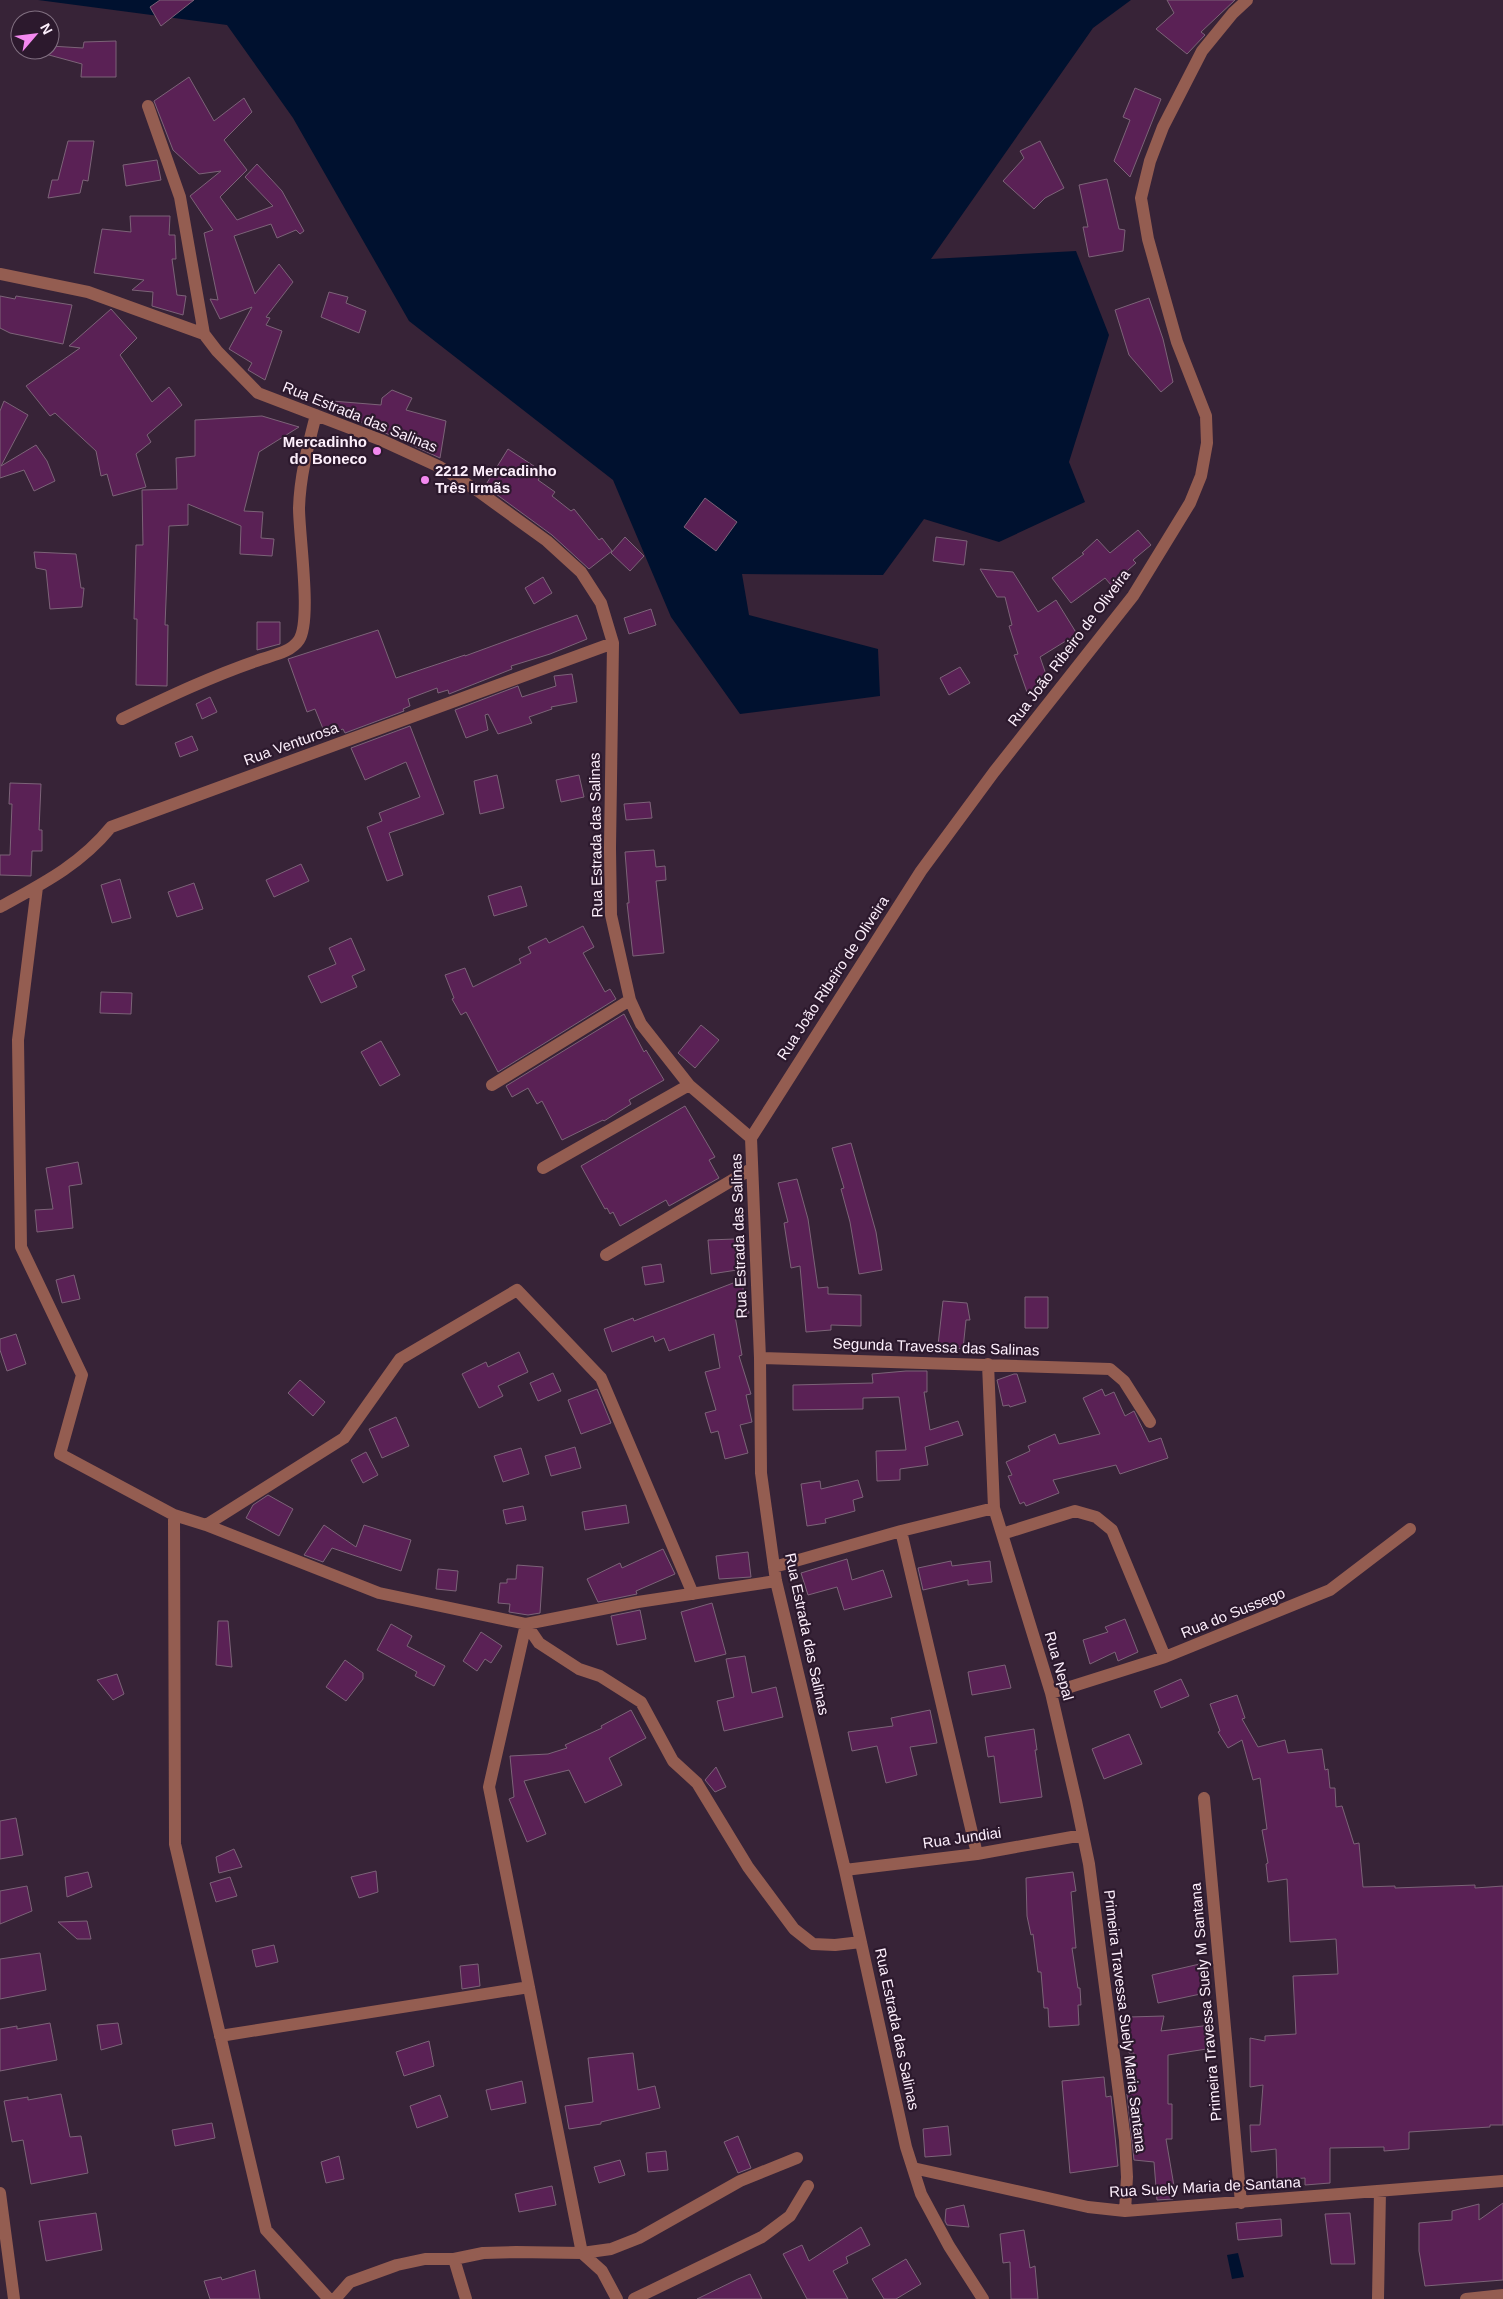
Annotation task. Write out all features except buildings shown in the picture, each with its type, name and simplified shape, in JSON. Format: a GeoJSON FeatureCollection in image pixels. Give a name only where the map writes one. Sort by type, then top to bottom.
{"type":"FeatureCollection","features":[{"type":"Feature","properties":{"kind":"street","name":"Rua João Ribeiro de Oliveira"},"geometry":{"type":"LineString","coordinates":[[751,1138],[921,871],[994,772],[1133,596],[1190,503],[1201,476],[1208,443],[1206,416],[1177,342],[1148,239],[1141,198],[1150,161],[1163,127],[1202,51],[1233,13],[1247,0]]}},
{"type":"Feature","properties":{"kind":"street","name":"Rua Estrada das Salinas"},"geometry":{"type":"LineString","coordinates":[[148,106],[180,197],[204,334],[217,352],[258,393],[381,440],[440,467],[478,491],[548,541],[581,572],[601,604],[612,643],[611,915],[630,1000],[649,1035],[689,1085],[751,1138],[760,1358],[761,1473],[776,1581],[846,1870],[906,2147],[921,2194],[949,2246],[983,2299]]}},
{"type":"Feature","properties":{"kind":"street"},"geometry":{"type":"LineString","coordinates":[[0,274],[88,292],[204,334]]}},
{"type":"Feature","properties":{"kind":"street"},"geometry":{"type":"LineString","coordinates":[[122,719],[233,668],[287,650],[298,641],[304,626],[304,570],[299,509],[304,460],[316,415]]}},
{"type":"Feature","properties":{"kind":"street","name":"Rua Venturosa"},"geometry":{"type":"LineString","coordinates":[[0,907],[62,873],[97,844],[111,827],[612,643]]}},
{"type":"Feature","properties":{"kind":"street"},"geometry":{"type":"LineString","coordinates":[[37,887],[18,1040],[21,1246],[82,1375],[60,1454],[174,1515],[206,1525],[379,1593],[526,1624],[638,1602],[776,1581]]}},
{"type":"Feature","properties":{"kind":"street"},"geometry":{"type":"LineString","coordinates":[[492,1085],[630,1000]]}},
{"type":"Feature","properties":{"kind":"street"},"geometry":{"type":"LineString","coordinates":[[543,1168],[689,1085]]}},
{"type":"Feature","properties":{"kind":"street"},"geometry":{"type":"LineString","coordinates":[[606,1255],[751,1169]]}},
{"type":"Feature","properties":{"kind":"street"},"geometry":{"type":"LineString","coordinates":[[206,1525],[344,1438],[400,1360],[517,1290],[601,1378],[693,1594]]}},
{"type":"Feature","properties":{"kind":"street","name":"Segunda Travessa das Salinas"},"geometry":{"type":"LineString","coordinates":[[760,1358],[1110,1369],[1124,1381],[1150,1422]]}},
{"type":"Feature","properties":{"kind":"street"},"geometry":{"type":"LineString","coordinates":[[774,1567],[902,1531],[994,1508],[988,1364]]}},
{"type":"Feature","properties":{"kind":"street","name":"Rua Nepal"},"geometry":{"type":"LineString","coordinates":[[994,1508],[1051,1693],[1082,1835]]}},
{"type":"Feature","properties":{"kind":"street"},"geometry":{"type":"LineString","coordinates":[[1002,1534],[1075,1511],[1096,1517],[1105,1522],[1112,1530],[1165,1657]]}},
{"type":"Feature","properties":{"kind":"street"},"geometry":{"type":"LineString","coordinates":[[174,1515],[175,1844],[266,2230],[329,2299]]}},
{"type":"Feature","properties":{"kind":"street","name":"Rua do Sussego"},"geometry":{"type":"LineString","coordinates":[[1051,1693],[1165,1657],[1236,1630],[1330,1590],[1410,1529]]}},
{"type":"Feature","properties":{"kind":"street"},"geometry":{"type":"LineString","coordinates":[[902,1531],[977,1854]]}},
{"type":"Feature","properties":{"kind":"street"},"geometry":{"type":"LineString","coordinates":[[526,1624],[539,1643],[579,1669],[600,1676],[641,1702],[673,1761],[696,1783],[748,1866],[794,1929],[813,1944],[835,1945],[861,1942]]}},
{"type":"Feature","properties":{"kind":"street"},"geometry":{"type":"LineString","coordinates":[[526,1624],[489,1787],[582,2254],[602,2272],[617,2299]]}},
{"type":"Feature","properties":{"kind":"street","name":"Primeira Travessa Suely M Santana"},"geometry":{"type":"LineString","coordinates":[[1204,1798],[1241,2203]]}},
{"type":"Feature","properties":{"kind":"street","name":"Rua Jundiai"},"geometry":{"type":"LineString","coordinates":[[846,1870],[977,1854],[1082,1835]]}},
{"type":"Feature","properties":{"kind":"street","name":"Primeira Travessa Suely Maria Santana"},"geometry":{"type":"LineString","coordinates":[[1082,1835],[1089,1864],[1125,2140],[1127,2177],[1125,2211]]}},
{"type":"Feature","properties":{"kind":"street"},"geometry":{"type":"LineString","coordinates":[[220,2036],[529,1987]]}},
{"type":"Feature","properties":{"kind":"street"},"geometry":{"type":"LineString","coordinates":[[336,2299],[350,2282],[397,2265],[425,2259],[454,2259],[484,2253],[582,2254],[611,2249],[639,2238],[740,2181],[797,2158]]}},
{"type":"Feature","properties":{"kind":"street","name":"Rua Suely Maria de Santana"},"geometry":{"type":"LineString","coordinates":[[913,2168],[1088,2207],[1125,2211],[1503,2182]]}},
{"type":"Feature","properties":{"kind":"street"},"geometry":{"type":"LineString","coordinates":[[634,2299],[762,2237],[790,2216],[808,2186]]}},
{"type":"Feature","properties":{"kind":"street"},"geometry":{"type":"LineString","coordinates":[[1378,2299],[1380,2191]]}},
{"type":"Feature","properties":{"kind":"street"},"geometry":{"type":"LineString","coordinates":[[0,2193],[14,2299]]}},
{"type":"Feature","properties":{"kind":"street"},"geometry":{"type":"LineString","coordinates":[[454,2259],[466,2299]]}},
{"type":"Feature","properties":{"kind":"street"},"geometry":{"type":"LineString","coordinates":[[1466,2299],[1503,2295]]}},
{"type":"Feature","properties":{"kind":"water"},"geometry":{"type":"Polygon","coordinates":[[[38,0],[1131,0],[1093,28],[931,259],[1076,251],[1109,335],[1069,462],[1085,502],[999,542],[924,519],[883,575],[742,574],[749,615],[878,649],[880,696],[740,714],[671,617],[613,480],[409,321],[293,118],[227,25],[38,0]]]}},
{"type":"Feature","properties":{"kind":"water"},"geometry":{"type":"Polygon","coordinates":[[[1238,2253],[1244,2277],[1232,2279],[1227,2255],[1238,2253]]]}},
{"type":"Feature","properties":{"kind":"place","name":"Mercadinho do Boneco"},"geometry":{"type":"Point","coordinates":[377,451]}},
{"type":"Feature","properties":{"kind":"place","name":"2212 Mercadinho Três Irmãs"},"geometry":{"type":"Point","coordinates":[425,480]}}]}
